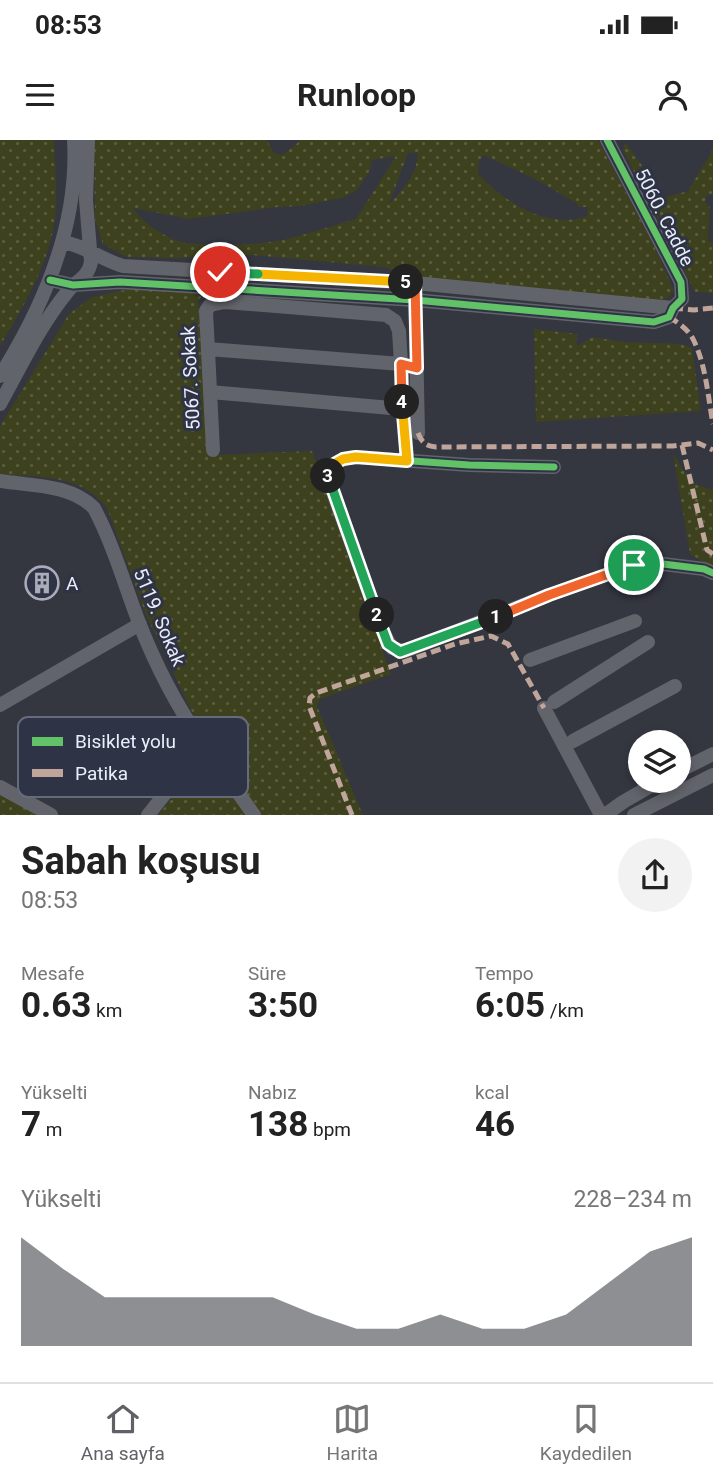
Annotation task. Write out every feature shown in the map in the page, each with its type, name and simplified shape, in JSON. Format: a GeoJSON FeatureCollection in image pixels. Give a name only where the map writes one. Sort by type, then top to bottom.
{"type":"FeatureCollection","features":[{"type":"Feature","properties":{"kind":"street"},"geometry":{"type":"LineString","coordinates":[[0,376],[50,280],[62,242],[72,193],[74,140]]}},
{"type":"Feature","properties":{"kind":"street"},"geometry":{"type":"LineString","coordinates":[[0,404],[57,305],[73,285],[89,272],[86,200],[88,140]]}},
{"type":"Feature","properties":{"kind":"street","name":"5060. Cadde"},"geometry":{"type":"LineString","coordinates":[[607,140],[681,282],[682,299],[673,308]]}},
{"type":"Feature","properties":{"kind":"street"},"geometry":{"type":"LineString","coordinates":[[50,280],[73,285],[120,282],[415,300],[654,323],[669,317],[673,308],[415,283],[123,266],[79,246],[62,242]]}},
{"type":"Feature","properties":{"kind":"street"},"geometry":{"type":"LineString","coordinates":[[415,283],[418,433]]}},
{"type":"Feature","properties":{"kind":"street","name":"5067. Sokak"},"geometry":{"type":"LineString","coordinates":[[213,450],[206,311],[210,305],[225,302],[386,315],[393,318],[398,328],[401,364]]}},
{"type":"Feature","properties":{"kind":"street"},"geometry":{"type":"LineString","coordinates":[[208,349],[401,364],[417,368]]}},
{"type":"Feature","properties":{"kind":"street"},"geometry":{"type":"LineString","coordinates":[[401,364],[407,461]]}},
{"type":"Feature","properties":{"kind":"street"},"geometry":{"type":"LineString","coordinates":[[210,393],[402,409]]}},
{"type":"Feature","properties":{"kind":"street"},"geometry":{"type":"LineString","coordinates":[[554,467],[469,465],[348,457],[334,464],[328,475],[388,644],[397,651],[405,651],[634,565],[672,565],[704,569],[713,573]]}},
{"type":"Feature","properties":{"kind":"street","name":"5119. Sokak"},"geometry":{"type":"LineString","coordinates":[[0,481],[65,490],[86,500],[94,508],[139,624],[184,717]]}},
{"type":"Feature","properties":{"kind":"street"},"geometry":{"type":"LineString","coordinates":[[530,660],[635,621]]}},
{"type":"Feature","properties":{"kind":"street"},"geometry":{"type":"LineString","coordinates":[[0,705],[139,624]]}},
{"type":"Feature","properties":{"kind":"street"},"geometry":{"type":"LineString","coordinates":[[639,793],[603,815],[549,705],[648,642]]}},
{"type":"Feature","properties":{"kind":"street"},"geometry":{"type":"LineString","coordinates":[[573,741],[675,686]]}},
{"type":"Feature","properties":{"kind":"street"},"geometry":{"type":"LineString","coordinates":[[691,765],[713,754]]}},
{"type":"Feature","properties":{"kind":"street"},"geometry":{"type":"LineString","coordinates":[[634,815],[713,775]]}},
{"type":"Feature","properties":{"kind":"street"},"geometry":{"type":"LineString","coordinates":[[0,787],[18,797]]}},
{"type":"Feature","properties":{"kind":"street"},"geometry":{"type":"LineString","coordinates":[[18,797],[51,815]]}},
{"type":"Feature","properties":{"kind":"street"},"geometry":{"type":"LineString","coordinates":[[148,815],[162,797]]}},
{"type":"Feature","properties":{"kind":"street","name":"5119. Sokak"},"geometry":{"type":"LineString","coordinates":[[241,797],[254,815]]}},
{"type":"Feature","properties":{"kind":"green space"},"geometry":{"type":"Polygon","coordinates":[[[0,140],[54,140],[56,206],[50,243],[37,279],[0,346],[0,140]]]}},
{"type":"Feature","properties":{"kind":"green space"},"geometry":{"type":"Polygon","coordinates":[[[94,140],[267,140],[274,153],[283,155],[301,140],[598,140],[654,246],[674,291],[668,298],[657,301],[427,279],[384,267],[251,255],[126,257],[103,244],[95,219],[94,140]],[[417,152],[408,153],[389,204],[413,174],[417,152]],[[484,155],[479,161],[478,173],[488,184],[527,211],[557,220],[587,216],[588,207],[579,207],[537,180],[484,155]],[[396,156],[372,160],[370,170],[358,189],[345,197],[301,206],[189,219],[133,208],[156,230],[186,243],[234,244],[283,240],[356,219],[396,156]]]}},
{"type":"Feature","properties":{"kind":"green space"},"geometry":{"type":"Polygon","coordinates":[[[625,142],[665,197],[688,191],[713,149],[713,193],[707,196],[705,202],[710,207],[708,241],[713,243],[713,293],[695,292],[623,150],[625,142]]]}},
{"type":"Feature","properties":{"kind":"green space"},"geometry":{"type":"Polygon","coordinates":[[[133,288],[206,292],[198,301],[208,449],[214,455],[312,451],[391,674],[320,699],[317,706],[363,815],[259,815],[247,797],[248,717],[195,717],[146,615],[107,508],[85,488],[72,483],[44,477],[0,474],[0,426],[69,314],[92,297],[133,288]]]}},
{"type":"Feature","properties":{"kind":"green space"},"geometry":{"type":"Polygon","coordinates":[[[534,329],[578,334],[577,346],[593,337],[622,342],[681,344],[692,348],[701,411],[536,422],[534,329]]]}},
{"type":"Feature","properties":{"kind":"green space"},"geometry":{"type":"Polygon","coordinates":[[[673,453],[691,483],[713,490],[713,568],[690,554],[673,453]]]}},
{"type":"Feature","properties":{"kind":"green space"},"geometry":{"type":"Polygon","coordinates":[[[0,794],[39,815],[0,815],[0,794]]]}},
{"type":"Feature","properties":{"kind":"green space"},"geometry":{"type":"Polygon","coordinates":[[[173,797],[237,797],[250,815],[158,815],[173,797]]]}},
{"type":"Feature","properties":{"kind":"marked path"},"geometry":{"type":"LineString","coordinates":[[673,308],[713,308]]}},
{"type":"Feature","properties":{"kind":"marked path"},"geometry":{"type":"LineString","coordinates":[[669,317],[680,324],[694,341],[704,371],[713,424]]}},
{"type":"Feature","properties":{"kind":"marked path"},"geometry":{"type":"LineString","coordinates":[[418,433],[425,443],[436,447],[673,446],[698,443],[713,450]]}},
{"type":"Feature","properties":{"kind":"marked path"},"geometry":{"type":"LineString","coordinates":[[682,445],[707,550],[713,554]]}},
{"type":"Feature","properties":{"kind":"marked path"},"geometry":{"type":"LineString","coordinates":[[352,815],[309,706],[310,698],[316,693],[455,644],[491,636],[508,644],[544,708]]}},
{"type":"Feature","properties":{"kind":"cycle path"},"geometry":{"type":"LineString","coordinates":[[50,280],[73,285],[120,282],[415,300],[654,322],[669,317],[682,299],[681,282],[607,140]]}},
{"type":"Feature","properties":{"kind":"cycle path"},"geometry":{"type":"LineString","coordinates":[[554,467],[469,465],[356,457],[332,466],[329,481],[382,630],[392,648],[405,651],[634,565],[663,564],[704,569],[713,573]]}},
{"type":"Feature","properties":{"kind":"place","name":"A"},"geometry":{"type":"Point","coordinates":[42,583]}},
{"type":"Feature","properties":{"kind":"route"},"geometry":{"type":"LineString","coordinates":[[220,272],[415,283],[417,368],[401,364],[407,461],[348,457],[334,464],[328,475],[382,630],[392,648],[405,651],[634,565]]}}]}
